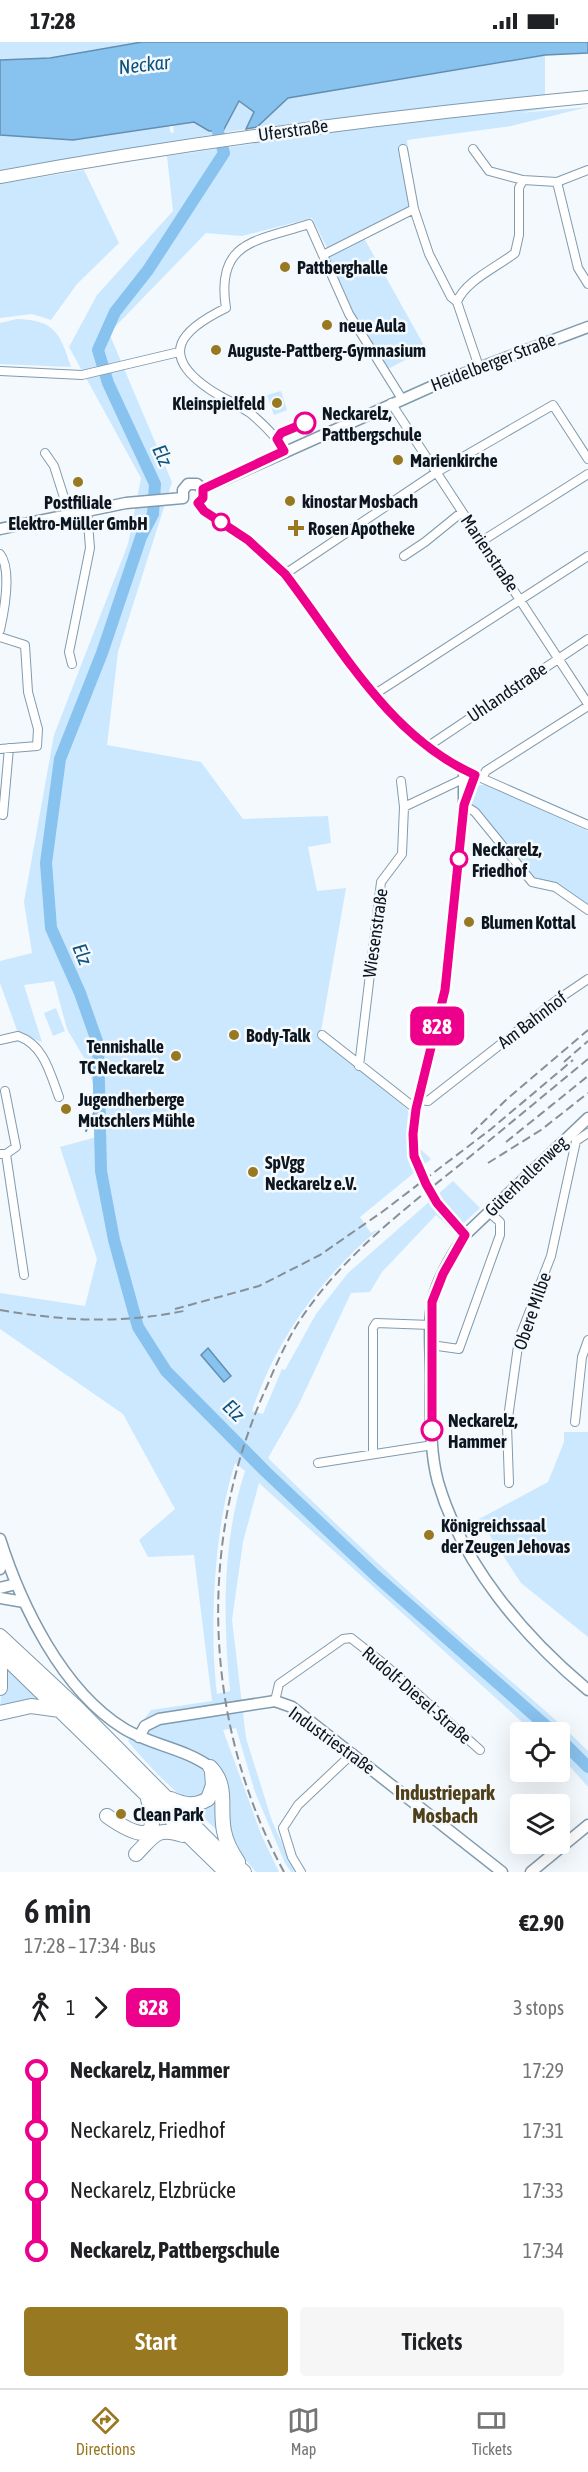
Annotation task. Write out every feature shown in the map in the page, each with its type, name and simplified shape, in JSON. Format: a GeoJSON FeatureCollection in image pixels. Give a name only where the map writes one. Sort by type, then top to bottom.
{"type":"FeatureCollection","features":[{"type":"Feature","properties":{"kind":"highway"},"geometry":{"type":"LineString","coordinates":[[0,1636],[75,1706],[244,1872]]}},
{"type":"Feature","properties":{"kind":"highway"},"geometry":{"type":"LineString","coordinates":[[0,1652],[187,1837],[226,1872]]}},
{"type":"Feature","properties":{"kind":"highway"},"geometry":{"type":"LineString","coordinates":[[0,1666],[2,1681],[0,1688]]}},
{"type":"Feature","properties":{"kind":"highway"},"geometry":{"type":"LineString","coordinates":[[0,1713],[31,1706],[62,1711]]}},
{"type":"Feature","properties":{"kind":"highway"},"geometry":{"type":"LineString","coordinates":[[166,1797],[184,1804],[200,1804],[208,1799],[213,1785],[210,1767]]}},
{"type":"Feature","properties":{"kind":"highway"},"geometry":{"type":"LineString","coordinates":[[210,1767],[218,1775],[224,1791],[223,1819],[228,1845],[244,1872]]}},
{"type":"Feature","properties":{"kind":"highway"},"geometry":{"type":"LineString","coordinates":[[147,1797],[154,1820],[151,1828],[143,1834],[133,1833],[107,1816],[131,1840],[150,1840]]}},
{"type":"Feature","properties":{"kind":"highway"},"geometry":{"type":"LineString","coordinates":[[136,1854],[158,1832],[168,1830],[187,1837]]}},
{"type":"Feature","properties":{"kind":"main road","name":"Uferstraße"},"geometry":{"type":"LineString","coordinates":[[0,177],[273,133],[470,108],[588,97]]}},
{"type":"Feature","properties":{"kind":"street"},"geometry":{"type":"LineString","coordinates":[[403,149],[414,209],[429,254],[457,302],[479,366]]}},
{"type":"Feature","properties":{"kind":"street"},"geometry":{"type":"LineString","coordinates":[[473,149],[489,171],[523,180],[557,182],[588,170]]}},
{"type":"Feature","properties":{"kind":"street"},"geometry":{"type":"LineString","coordinates":[[457,302],[460,295],[475,281],[515,254],[519,235],[519,188],[523,180]]}},
{"type":"Feature","properties":{"kind":"street"},"geometry":{"type":"LineString","coordinates":[[557,182],[578,268],[588,284]]}},
{"type":"Feature","properties":{"kind":"street"},"geometry":{"type":"LineString","coordinates":[[323,255],[414,209]]}},
{"type":"Feature","properties":{"kind":"street"},"geometry":{"type":"LineString","coordinates":[[284,451],[277,439],[250,413],[194,378],[182,362],[179,352],[180,341],[192,328],[226,308],[223,291],[230,259],[239,247],[309,224],[350,314],[402,399]]}},
{"type":"Feature","properties":{"kind":"street","name":"Heidelberger Straße"},"geometry":{"type":"LineString","coordinates":[[178,499],[188,484],[197,484],[203,489],[391,403],[479,366],[588,327]]}},
{"type":"Feature","properties":{"kind":"street"},"geometry":{"type":"LineString","coordinates":[[0,371],[15,374],[88,374],[179,352]]}},
{"type":"Feature","properties":{"kind":"street","name":"Marienstraße"},"geometry":{"type":"LineString","coordinates":[[391,403],[559,657],[588,705]]}},
{"type":"Feature","properties":{"kind":"street"},"geometry":{"type":"LineString","coordinates":[[285,574],[437,472],[553,405],[588,459]]}},
{"type":"Feature","properties":{"kind":"street"},"geometry":{"type":"LineString","coordinates":[[45,453],[54,466],[69,513]]}},
{"type":"Feature","properties":{"kind":"street"},"geometry":{"type":"LineString","coordinates":[[482,541],[588,474]]}},
{"type":"Feature","properties":{"kind":"street"},"geometry":{"type":"LineString","coordinates":[[203,489],[203,498],[198,503],[204,511],[266,554],[285,574],[400,724],[427,747],[471,775],[588,825]]}},
{"type":"Feature","properties":{"kind":"street","name":"Heidelberger Straße"},"geometry":{"type":"LineString","coordinates":[[0,529],[69,513],[139,502],[178,499],[188,503],[198,503]]}},
{"type":"Feature","properties":{"kind":"street"},"geometry":{"type":"LineString","coordinates":[[72,664],[69,652],[90,548],[87,510]]}},
{"type":"Feature","properties":{"kind":"street"},"geometry":{"type":"LineString","coordinates":[[404,556],[462,512]]}},
{"type":"Feature","properties":{"kind":"street"},"geometry":{"type":"LineString","coordinates":[[0,554],[5,564],[5,602],[0,630]]}},
{"type":"Feature","properties":{"kind":"street"},"geometry":{"type":"LineString","coordinates":[[375,694],[588,556]]}},
{"type":"Feature","properties":{"kind":"street"},"geometry":{"type":"LineString","coordinates":[[0,637],[25,645],[28,692],[38,729],[37,746],[0,749]]}},
{"type":"Feature","properties":{"kind":"street","name":"Uhlandstraße"},"geometry":{"type":"LineString","coordinates":[[427,747],[588,639]]}},
{"type":"Feature","properties":{"kind":"street"},"geometry":{"type":"LineString","coordinates":[[404,812],[471,775],[486,771],[588,705]]}},
{"type":"Feature","properties":{"kind":"street"},"geometry":{"type":"LineString","coordinates":[[0,814],[3,815],[9,748]]}},
{"type":"Feature","properties":{"kind":"street"},"geometry":{"type":"LineString","coordinates":[[414,1156],[417,1105],[445,990],[464,805],[471,775]]}},
{"type":"Feature","properties":{"kind":"street","name":"Wiesenstraße"},"geometry":{"type":"LineString","coordinates":[[359,1066],[381,882],[402,854],[404,812],[401,781]]}},
{"type":"Feature","properties":{"kind":"street"},"geometry":{"type":"LineString","coordinates":[[464,805],[475,812],[532,882],[555,886],[588,910]]}},
{"type":"Feature","properties":{"kind":"street","name":"Am Bahnhof"},"geometry":{"type":"LineString","coordinates":[[417,1105],[428,1101],[556,1000],[588,980]]}},
{"type":"Feature","properties":{"kind":"street"},"geometry":{"type":"LineString","coordinates":[[322,1035],[359,1066],[417,1105]]}},
{"type":"Feature","properties":{"kind":"street"},"geometry":{"type":"LineString","coordinates":[[0,1040],[18,1036],[34,1045],[45,1059],[59,1097]]}},
{"type":"Feature","properties":{"kind":"street"},"geometry":{"type":"LineString","coordinates":[[5,1091],[16,1147],[3,1154],[24,1275]]}},
{"type":"Feature","properties":{"kind":"street","name":"Güterhallenweg"},"geometry":{"type":"LineString","coordinates":[[465,1235],[573,1138],[588,1118]]}},
{"type":"Feature","properties":{"kind":"street"},"geometry":{"type":"LineString","coordinates":[[573,1138],[588,1132]]}},
{"type":"Feature","properties":{"kind":"street","name":"Obere Milbe"},"geometry":{"type":"LineString","coordinates":[[509,1483],[507,1425],[519,1338],[551,1256],[573,1138]]}},
{"type":"Feature","properties":{"kind":"street"},"geometry":{"type":"LineString","coordinates":[[437,1203],[465,1235],[436,1290],[431,1325],[433,1445],[438,1481],[476,1568],[558,1665],[588,1690]]}},
{"type":"Feature","properties":{"kind":"street"},"geometry":{"type":"LineString","coordinates":[[431,1345],[459,1349],[500,1235],[500,1222],[490,1213]]}},
{"type":"Feature","properties":{"kind":"street"},"geometry":{"type":"LineString","coordinates":[[373,1453],[373,1328],[376,1323],[431,1325]]}},
{"type":"Feature","properties":{"kind":"street"},"geometry":{"type":"LineString","coordinates":[[575,1422],[582,1357],[588,1340]]}},
{"type":"Feature","properties":{"kind":"street"},"geometry":{"type":"LineString","coordinates":[[318,1463],[433,1445]]}},
{"type":"Feature","properties":{"kind":"street"},"geometry":{"type":"LineString","coordinates":[[0,1569],[2,1545]]}},
{"type":"Feature","properties":{"kind":"street"},"geometry":{"type":"LineString","coordinates":[[2,1545],[17,1587],[38,1631],[64,1670],[103,1713],[139,1737],[202,1761],[210,1767]]}},
{"type":"Feature","properties":{"kind":"street"},"geometry":{"type":"LineString","coordinates":[[0,1588],[17,1587]]}},
{"type":"Feature","properties":{"kind":"street"},"geometry":{"type":"LineString","coordinates":[[0,1598],[17,1587]]}},
{"type":"Feature","properties":{"kind":"street"},"geometry":{"type":"LineString","coordinates":[[0,1598],[24,1602]]}},
{"type":"Feature","properties":{"kind":"street","name":"Rudolf-Diesel-Straße"},"geometry":{"type":"LineString","coordinates":[[275,1701],[279,1684],[343,1639],[351,1638],[384,1664],[480,1750]]}},
{"type":"Feature","properties":{"kind":"street","name":"Industriestraße"},"geometry":{"type":"LineString","coordinates":[[139,1737],[145,1726],[159,1719],[275,1701],[292,1707],[502,1872]]}},
{"type":"Feature","properties":{"kind":"street"},"geometry":{"type":"LineString","coordinates":[[301,1872],[292,1857],[283,1828],[298,1805],[352,1753]]}},
{"type":"Feature","properties":{"kind":"street"},"geometry":{"type":"LineString","coordinates":[[531,1872],[588,1825]]}},
{"type":"Feature","properties":{"kind":"shaded area"},"geometry":{"type":"Polygon","coordinates":[[[0,42],[142,42],[50,58],[0,60],[0,42]]]}},
{"type":"Feature","properties":{"kind":"shaded area"},"geometry":{"type":"Polygon","coordinates":[[[545,55],[545,109],[519,113],[588,107],[511,126],[407,140],[413,187],[408,207],[327,248],[312,218],[242,236],[206,233],[109,333],[172,482],[118,652],[107,745],[201,762],[243,819],[328,816],[331,843],[308,847],[317,891],[346,888],[320,1037],[408,1110],[407,1144],[417,1146],[431,1159],[360,1217],[371,1233],[380,1228],[339,1267],[303,1310],[274,1358],[252,1411],[263,1414],[282,1369],[285,1370],[316,1314],[348,1273],[453,1181],[480,1208],[454,1232],[436,1215],[382,1272],[370,1292],[351,1293],[298,1406],[268,1458],[392,1576],[557,1722],[522,1722],[259,1483],[243,1542],[232,1620],[246,1738],[272,1821],[295,1872],[291,1872],[285,1863],[255,1792],[236,1728],[223,1730],[261,1834],[279,1872],[256,1872],[128,1741],[151,1710],[212,1701],[194,1555],[148,1557],[139,1540],[175,1509],[123,1414],[0,1329],[0,1293],[85,1306],[97,1259],[60,1147],[107,1134],[87,1063],[67,1029],[54,981],[24,985],[42,1042],[18,1033],[0,983],[0,961],[32,953],[24,902],[54,735],[128,544],[141,478],[69,347],[97,295],[173,211],[167,156],[252,144],[257,127],[288,98],[545,55]],[[235,1463],[222,1517],[215,1578],[213,1639],[217,1694],[230,1691],[226,1636],[226,1580],[237,1498],[245,1471],[235,1463]]]}},
{"type":"Feature","properties":{"kind":"shaded area"},"geometry":{"type":"Polygon","coordinates":[[[239,101],[254,112],[246,129],[0,170],[0,135],[104,136],[169,126],[171,133],[174,132],[173,126],[194,122],[209,131],[223,131],[239,101]]]}},
{"type":"Feature","properties":{"kind":"shaded area"},"geometry":{"type":"Polygon","coordinates":[[[84,170],[119,243],[77,284],[51,320],[32,314],[0,318],[0,184],[84,170]]]}},
{"type":"Feature","properties":{"kind":"shaded area"},"geometry":{"type":"Polygon","coordinates":[[[364,238],[426,349],[388,369],[352,313],[326,257],[364,238]]]}},
{"type":"Feature","properties":{"kind":"shaded area"},"geometry":{"type":"Polygon","coordinates":[[[17,319],[40,322],[54,331],[63,345],[71,367],[0,364],[0,323],[17,319]]]}},
{"type":"Feature","properties":{"kind":"shaded area","name":"Kleinspielfeld"},"geometry":{"type":"Polygon","coordinates":[[[281,391],[287,410],[274,415],[267,395],[281,391]]]}},
{"type":"Feature","properties":{"kind":"shaded area"},"geometry":{"type":"Polygon","coordinates":[[[479,785],[488,785],[588,831],[588,908],[555,883],[530,876],[471,804],[474,788],[479,785]]]}},
{"type":"Feature","properties":{"kind":"shaded area"},"geometry":{"type":"Polygon","coordinates":[[[56,1008],[65,1031],[53,1036],[44,1013],[56,1008]]]}},
{"type":"Feature","properties":{"kind":"shaded area"},"geometry":{"type":"Polygon","coordinates":[[[564,1432],[588,1432],[588,1637],[521,1583],[479,1519],[548,1482],[564,1442],[564,1432]]]}},
{"type":"Feature","properties":{"kind":"shaded area"},"geometry":{"type":"Polygon","coordinates":[[[3,1662],[50,1706],[0,1710],[3,1662]]]}},
{"type":"Feature","properties":{"kind":"shaded area"},"geometry":{"type":"Polygon","coordinates":[[[570,1734],[588,1751],[588,1787],[570,1766],[570,1734]]]}},
{"type":"Feature","properties":{"kind":"water","name":"Neckar"},"geometry":{"type":"Polygon","coordinates":[[[142,42],[588,42],[588,53],[545,55],[288,98],[257,127],[246,129],[254,112],[239,101],[223,131],[209,131],[194,122],[73,140],[0,135],[0,60],[50,58],[142,42]]]}},
{"type":"Feature","properties":{"kind":"water"},"geometry":{"type":"Polygon","coordinates":[[[208,1348],[231,1376],[224,1382],[201,1355],[208,1348]]]}},
{"type":"Feature","properties":{"kind":"waterway","name":"Elz"},"geometry":{"type":"LineString","coordinates":[[217,115],[218,132],[224,153],[148,270],[115,312],[98,350],[108,383],[155,484],[153,514],[141,537],[102,653],[60,759],[46,863],[51,928],[80,993],[98,1044],[101,1171],[114,1240],[138,1327],[166,1371],[266,1472],[376,1576],[542,1722]]}},
{"type":"Feature","properties":{"kind":"waterway"},"geometry":{"type":"LineString","coordinates":[[86,1131],[99,1102]]}},
{"type":"Feature","properties":{"kind":"waterway","name":"Elz"},"geometry":{"type":"LineString","coordinates":[[570,1749],[588,1767]]}},
{"type":"Feature","properties":{"kind":"tunnel"},"geometry":{"type":"LineString","coordinates":[[414,1156],[418,1169],[437,1203]]}},
{"type":"Feature","properties":{"kind":"railway"},"geometry":{"type":"LineString","coordinates":[[471,1134],[507,1099],[588,1030]]}},
{"type":"Feature","properties":{"kind":"railway"},"geometry":{"type":"LineString","coordinates":[[564,1062],[588,1041]]}},
{"type":"Feature","properties":{"kind":"railway"},"geometry":{"type":"LineString","coordinates":[[467,1159],[588,1059]]}},
{"type":"Feature","properties":{"kind":"railway"},"geometry":{"type":"LineString","coordinates":[[175,1309],[259,1286],[320,1255],[382,1212],[491,1129],[573,1060]]}},
{"type":"Feature","properties":{"kind":"railway"},"geometry":{"type":"LineString","coordinates":[[506,1142],[588,1076]]}},
{"type":"Feature","properties":{"kind":"railway"},"geometry":{"type":"LineString","coordinates":[[488,1163],[541,1130],[588,1093]]}},
{"type":"Feature","properties":{"kind":"railway"},"geometry":{"type":"LineString","coordinates":[[284,1872],[257,1815],[237,1755],[224,1694],[219,1631],[220,1569],[228,1506],[244,1445],[267,1386],[301,1319],[324,1287],[363,1246],[472,1155]]}},
{"type":"Feature","properties":{"kind":"railway"},"geometry":{"type":"LineString","coordinates":[[0,1310],[47,1317],[92,1320],[137,1318],[184,1311]]}},
{"type":"Feature","properties":{"kind":"bus line","name":"828"},"geometry":{"type":"LineString","coordinates":[[305,423],[281,433],[277,439],[284,451],[203,489],[203,498],[198,503],[204,511],[266,554],[285,574],[400,724],[427,747],[475,775],[464,805],[445,990],[416,1109],[413,1134],[414,1156],[418,1169],[437,1203],[465,1235],[443,1274],[432,1302],[432,1430]]}},
{"type":"Feature","properties":{"kind":"place","name":"Pattberghalle"},"geometry":{"type":"Point","coordinates":[285,267]}},
{"type":"Feature","properties":{"kind":"place","name":"neue Aula"},"geometry":{"type":"Point","coordinates":[327,325]}},
{"type":"Feature","properties":{"kind":"place","name":"Auguste-Pattberg-Gymnasium"},"geometry":{"type":"Point","coordinates":[216,350]}},
{"type":"Feature","properties":{"kind":"place","name":"Kleinspielfeld"},"geometry":{"type":"Point","coordinates":[277,403]}},
{"type":"Feature","properties":{"kind":"place","name":"Neckarelz, Pattbergschule"},"geometry":{"type":"Point","coordinates":[305,423]}},
{"type":"Feature","properties":{"kind":"place","name":"Marienkirche"},"geometry":{"type":"Point","coordinates":[398,460]}},
{"type":"Feature","properties":{"kind":"place","name":"Postfiliale Elektro-Müller GmbH"},"geometry":{"type":"Point","coordinates":[78,482]}},
{"type":"Feature","properties":{"kind":"place","name":"kinostar Mosbach"},"geometry":{"type":"Point","coordinates":[290,501]}},
{"type":"Feature","properties":{"kind":"place","name":"Rosen Apotheke"},"geometry":{"type":"Point","coordinates":[296,528]}},
{"type":"Feature","properties":{"kind":"place","name":"Neckarelz, Friedhof"},"geometry":{"type":"Point","coordinates":[459,859]}},
{"type":"Feature","properties":{"kind":"place","name":"Blumen Kottal"},"geometry":{"type":"Point","coordinates":[469,922]}},
{"type":"Feature","properties":{"kind":"place","name":"Body-Talk"},"geometry":{"type":"Point","coordinates":[234,1035]}},
{"type":"Feature","properties":{"kind":"place","name":"Tennishalle TC Neckarelz"},"geometry":{"type":"Point","coordinates":[176,1056]}},
{"type":"Feature","properties":{"kind":"place","name":"Jugendherberge Mutschlers Mühle"},"geometry":{"type":"Point","coordinates":[66,1109]}},
{"type":"Feature","properties":{"kind":"place","name":"SpVgg Neckarelz e.V."},"geometry":{"type":"Point","coordinates":[253,1172]}},
{"type":"Feature","properties":{"kind":"place","name":"Neckarelz, Hammer"},"geometry":{"type":"Point","coordinates":[432,1430]}},
{"type":"Feature","properties":{"kind":"place","name":"Königreichssaal der Zeugen Jehovas"},"geometry":{"type":"Point","coordinates":[429,1535]}},
{"type":"Feature","properties":{"kind":"place","name":"Clean Park"},"geometry":{"type":"Point","coordinates":[121,1814]}},
{"type":"Feature","properties":{"kind":"district","name":"Industriepark Mosbach"},"geometry":{"type":"Point","coordinates":[445,1804]}}]}
